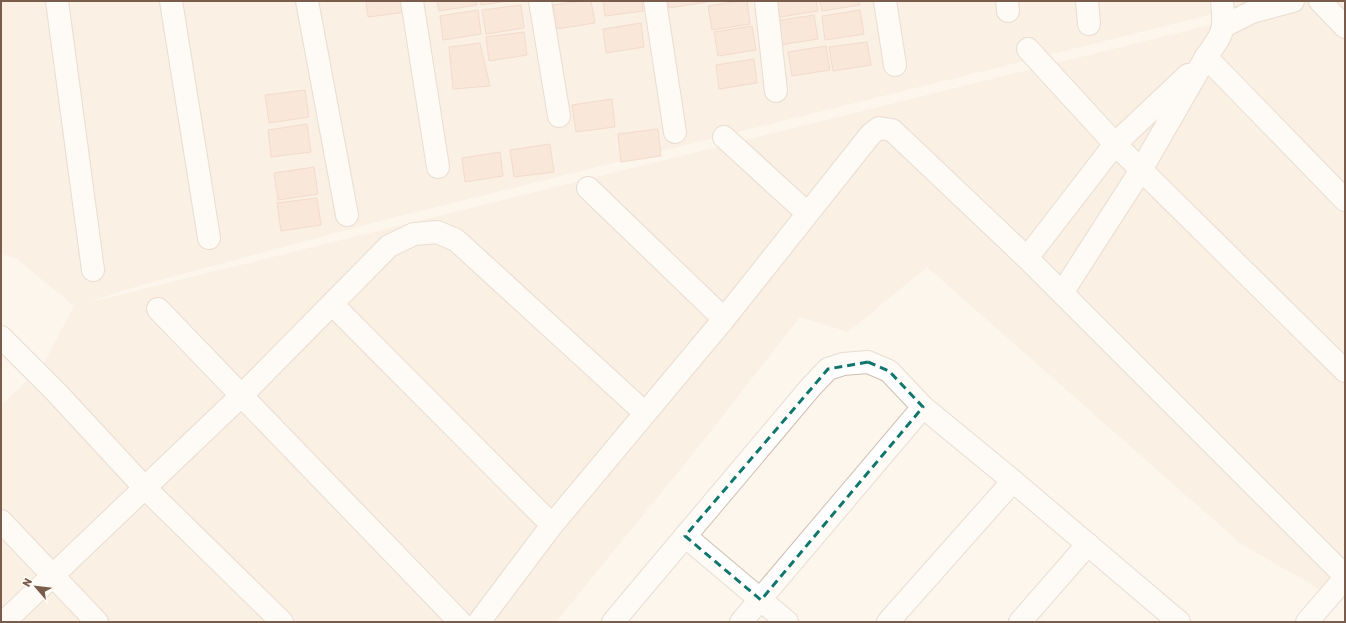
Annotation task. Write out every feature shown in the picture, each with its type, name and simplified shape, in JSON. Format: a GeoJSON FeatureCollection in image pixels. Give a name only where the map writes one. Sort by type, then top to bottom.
{"type":"FeatureCollection","features":[{"type":"Feature","properties":{"kind":"street"},"geometry":{"type":"LineString","coordinates":[[57,1],[93,270]]}},
{"type":"Feature","properties":{"kind":"street"},"geometry":{"type":"LineString","coordinates":[[171,1],[209,238]]}},
{"type":"Feature","properties":{"kind":"street"},"geometry":{"type":"LineString","coordinates":[[307,1],[347,216]]}},
{"type":"Feature","properties":{"kind":"street"},"geometry":{"type":"LineString","coordinates":[[412,1],[438,167]]}},
{"type":"Feature","properties":{"kind":"street"},"geometry":{"type":"LineString","coordinates":[[540,1],[559,116]]}},
{"type":"Feature","properties":{"kind":"street"},"geometry":{"type":"LineString","coordinates":[[655,1],[675,132]]}},
{"type":"Feature","properties":{"kind":"street"},"geometry":{"type":"LineString","coordinates":[[766,1],[776,91]]}},
{"type":"Feature","properties":{"kind":"street"},"geometry":{"type":"LineString","coordinates":[[885,1],[895,65]]}},
{"type":"Feature","properties":{"kind":"street"},"geometry":{"type":"LineString","coordinates":[[1087,1],[1089,24]]}},
{"type":"Feature","properties":{"kind":"street"},"geometry":{"type":"LineString","coordinates":[[1062,293],[1141,170],[1206,57],[1218,40],[1224,26],[1222,1]]}},
{"type":"Feature","properties":{"kind":"street"},"geometry":{"type":"LineString","coordinates":[[1224,26],[1252,12],[1293,1]]}},
{"type":"Feature","properties":{"kind":"street"},"geometry":{"type":"LineString","coordinates":[[1320,1],[1345,27]]}},
{"type":"Feature","properties":{"kind":"street"},"geometry":{"type":"LineString","coordinates":[[1028,49],[1115,144],[1345,371]]}},
{"type":"Feature","properties":{"kind":"street"},"geometry":{"type":"LineString","coordinates":[[1027,258],[1115,144],[1206,57]]}},
{"type":"Feature","properties":{"kind":"street"},"geometry":{"type":"LineString","coordinates":[[1206,57],[1345,200]]}},
{"type":"Feature","properties":{"kind":"street"},"geometry":{"type":"LineString","coordinates":[[479,622],[552,525],[724,319],[870,134],[879,128],[886,128],[892,130],[1027,258],[1345,577],[1307,622]]}},
{"type":"Feature","properties":{"kind":"street"},"geometry":{"type":"LineString","coordinates":[[724,138],[807,213]]}},
{"type":"Feature","properties":{"kind":"street"},"geometry":{"type":"LineString","coordinates":[[588,188],[724,319]]}},
{"type":"Feature","properties":{"kind":"street"},"geometry":{"type":"LineString","coordinates":[[4,622],[242,395],[389,246],[414,234],[437,232],[456,240],[645,413]]}},
{"type":"Feature","properties":{"kind":"street"},"geometry":{"type":"LineString","coordinates":[[332,305],[552,525]]}},
{"type":"Feature","properties":{"kind":"street"},"geometry":{"type":"LineString","coordinates":[[158,309],[460,622]]}},
{"type":"Feature","properties":{"kind":"street"},"geometry":{"type":"LineString","coordinates":[[1,337],[56,392],[144,487],[282,622]]}},
{"type":"Feature","properties":{"kind":"street"},"geometry":{"type":"LineString","coordinates":[[613,622],[810,388],[828,369],[843,364],[868,362],[889,370],[923,407],[1088,544],[1168,619]]}},
{"type":"Feature","properties":{"kind":"street"},"geometry":{"type":"LineString","coordinates":[[741,622],[923,407]]}},
{"type":"Feature","properties":{"kind":"street"},"geometry":{"type":"LineString","coordinates":[[888,622],[1013,481]]}},
{"type":"Feature","properties":{"kind":"street"},"geometry":{"type":"LineString","coordinates":[[1,521],[97,622]]}},
{"type":"Feature","properties":{"kind":"street"},"geometry":{"type":"LineString","coordinates":[[685,536],[787,622]]}},
{"type":"Feature","properties":{"kind":"street"},"geometry":{"type":"LineString","coordinates":[[1020,622],[1088,544]]}},
{"type":"Feature","properties":{"kind":"highlighted area"},"geometry":{"type":"Polygon","coordinates":[[[868,362],[889,371],[923,407],[761,600],[685,536],[828,369],[868,362]]]}},
{"type":"Feature","properties":{"kind":"shaded area"},"geometry":{"type":"Polygon","coordinates":[[[1,1],[1265,1],[388,219],[141,285],[83,304],[1307,1],[1345,1],[1345,584],[1333,597],[1240,543],[927,267],[848,332],[800,317],[696,450],[556,622],[1,622],[1,405],[42,367],[74,306],[17,259],[1,254],[1,1]]]}},
{"type":"Feature","properties":{"kind":"building"},"geometry":{"type":"Polygon","coordinates":[[[366,1],[406,1],[407,12],[368,17],[366,1]]]}},
{"type":"Feature","properties":{"kind":"building"},"geometry":{"type":"Polygon","coordinates":[[[437,1],[476,1],[477,5],[439,11],[437,1]]]}},
{"type":"Feature","properties":{"kind":"building"},"geometry":{"type":"Polygon","coordinates":[[[480,1],[508,1],[481,5],[480,1]]]}},
{"type":"Feature","properties":{"kind":"building"},"geometry":{"type":"Polygon","coordinates":[[[591,1],[595,23],[556,29],[553,5],[591,1]]]}},
{"type":"Feature","properties":{"kind":"building"},"geometry":{"type":"Polygon","coordinates":[[[603,1],[642,1],[643,11],[605,16],[603,1]]]}},
{"type":"Feature","properties":{"kind":"building"},"geometry":{"type":"Polygon","coordinates":[[[668,1],[707,1],[707,2],[669,8],[668,1]]]}},
{"type":"Feature","properties":{"kind":"building"},"geometry":{"type":"Polygon","coordinates":[[[747,1],[750,24],[712,30],[708,6],[747,1]]]}},
{"type":"Feature","properties":{"kind":"building"},"geometry":{"type":"Polygon","coordinates":[[[777,1],[816,1],[818,11],[780,17],[777,1]]]}},
{"type":"Feature","properties":{"kind":"building"},"geometry":{"type":"Polygon","coordinates":[[[820,1],[859,1],[860,5],[822,11],[820,1]]]}},
{"type":"Feature","properties":{"kind":"building"},"geometry":{"type":"Polygon","coordinates":[[[521,5],[524,28],[486,34],[482,10],[521,5]]]}},
{"type":"Feature","properties":{"kind":"building"},"geometry":{"type":"Polygon","coordinates":[[[478,10],[481,34],[443,40],[440,16],[478,10]]]}},
{"type":"Feature","properties":{"kind":"building"},"geometry":{"type":"Polygon","coordinates":[[[860,10],[864,34],[825,40],[822,16],[860,10]]]}},
{"type":"Feature","properties":{"kind":"building"},"geometry":{"type":"Polygon","coordinates":[[[814,15],[818,39],[780,45],[776,21],[814,15]]]}},
{"type":"Feature","properties":{"kind":"building"},"geometry":{"type":"Polygon","coordinates":[[[641,23],[644,47],[606,53],[603,29],[641,23]]]}},
{"type":"Feature","properties":{"kind":"building"},"geometry":{"type":"Polygon","coordinates":[[[752,26],[756,50],[718,56],[714,32],[752,26]]]}},
{"type":"Feature","properties":{"kind":"building"},"geometry":{"type":"Polygon","coordinates":[[[524,32],[527,55],[489,61],[486,37],[524,32]]]}},
{"type":"Feature","properties":{"kind":"building"},"geometry":{"type":"Polygon","coordinates":[[[867,42],[871,65],[833,71],[829,47],[867,42]]]}},
{"type":"Feature","properties":{"kind":"building"},"geometry":{"type":"Polygon","coordinates":[[[480,43],[490,86],[453,89],[449,47],[480,43]]]}},
{"type":"Feature","properties":{"kind":"building"},"geometry":{"type":"Polygon","coordinates":[[[826,46],[830,70],[792,76],[788,52],[826,46]]]}},
{"type":"Feature","properties":{"kind":"building"},"geometry":{"type":"Polygon","coordinates":[[[754,59],[757,83],[719,89],[716,65],[754,59]]]}},
{"type":"Feature","properties":{"kind":"building"},"geometry":{"type":"Polygon","coordinates":[[[305,90],[309,117],[269,123],[265,95],[305,90]]]}},
{"type":"Feature","properties":{"kind":"building"},"geometry":{"type":"Polygon","coordinates":[[[612,99],[615,127],[576,132],[572,105],[612,99]]]}},
{"type":"Feature","properties":{"kind":"building"},"geometry":{"type":"Polygon","coordinates":[[[307,124],[311,152],[271,157],[268,130],[307,124]]]}},
{"type":"Feature","properties":{"kind":"building"},"geometry":{"type":"Polygon","coordinates":[[[658,129],[661,156],[621,162],[618,134],[658,129]]]}},
{"type":"Feature","properties":{"kind":"building"},"geometry":{"type":"Polygon","coordinates":[[[550,144],[554,172],[514,177],[510,150],[550,144]]]}},
{"type":"Feature","properties":{"kind":"building"},"geometry":{"type":"Polygon","coordinates":[[[500,152],[503,176],[465,182],[462,158],[500,152]]]}},
{"type":"Feature","properties":{"kind":"building"},"geometry":{"type":"Polygon","coordinates":[[[314,167],[318,194],[278,200],[274,173],[314,167]]]}},
{"type":"Feature","properties":{"kind":"building"},"geometry":{"type":"Polygon","coordinates":[[[317,198],[321,225],[281,231],[277,203],[317,198]]]}}]}
